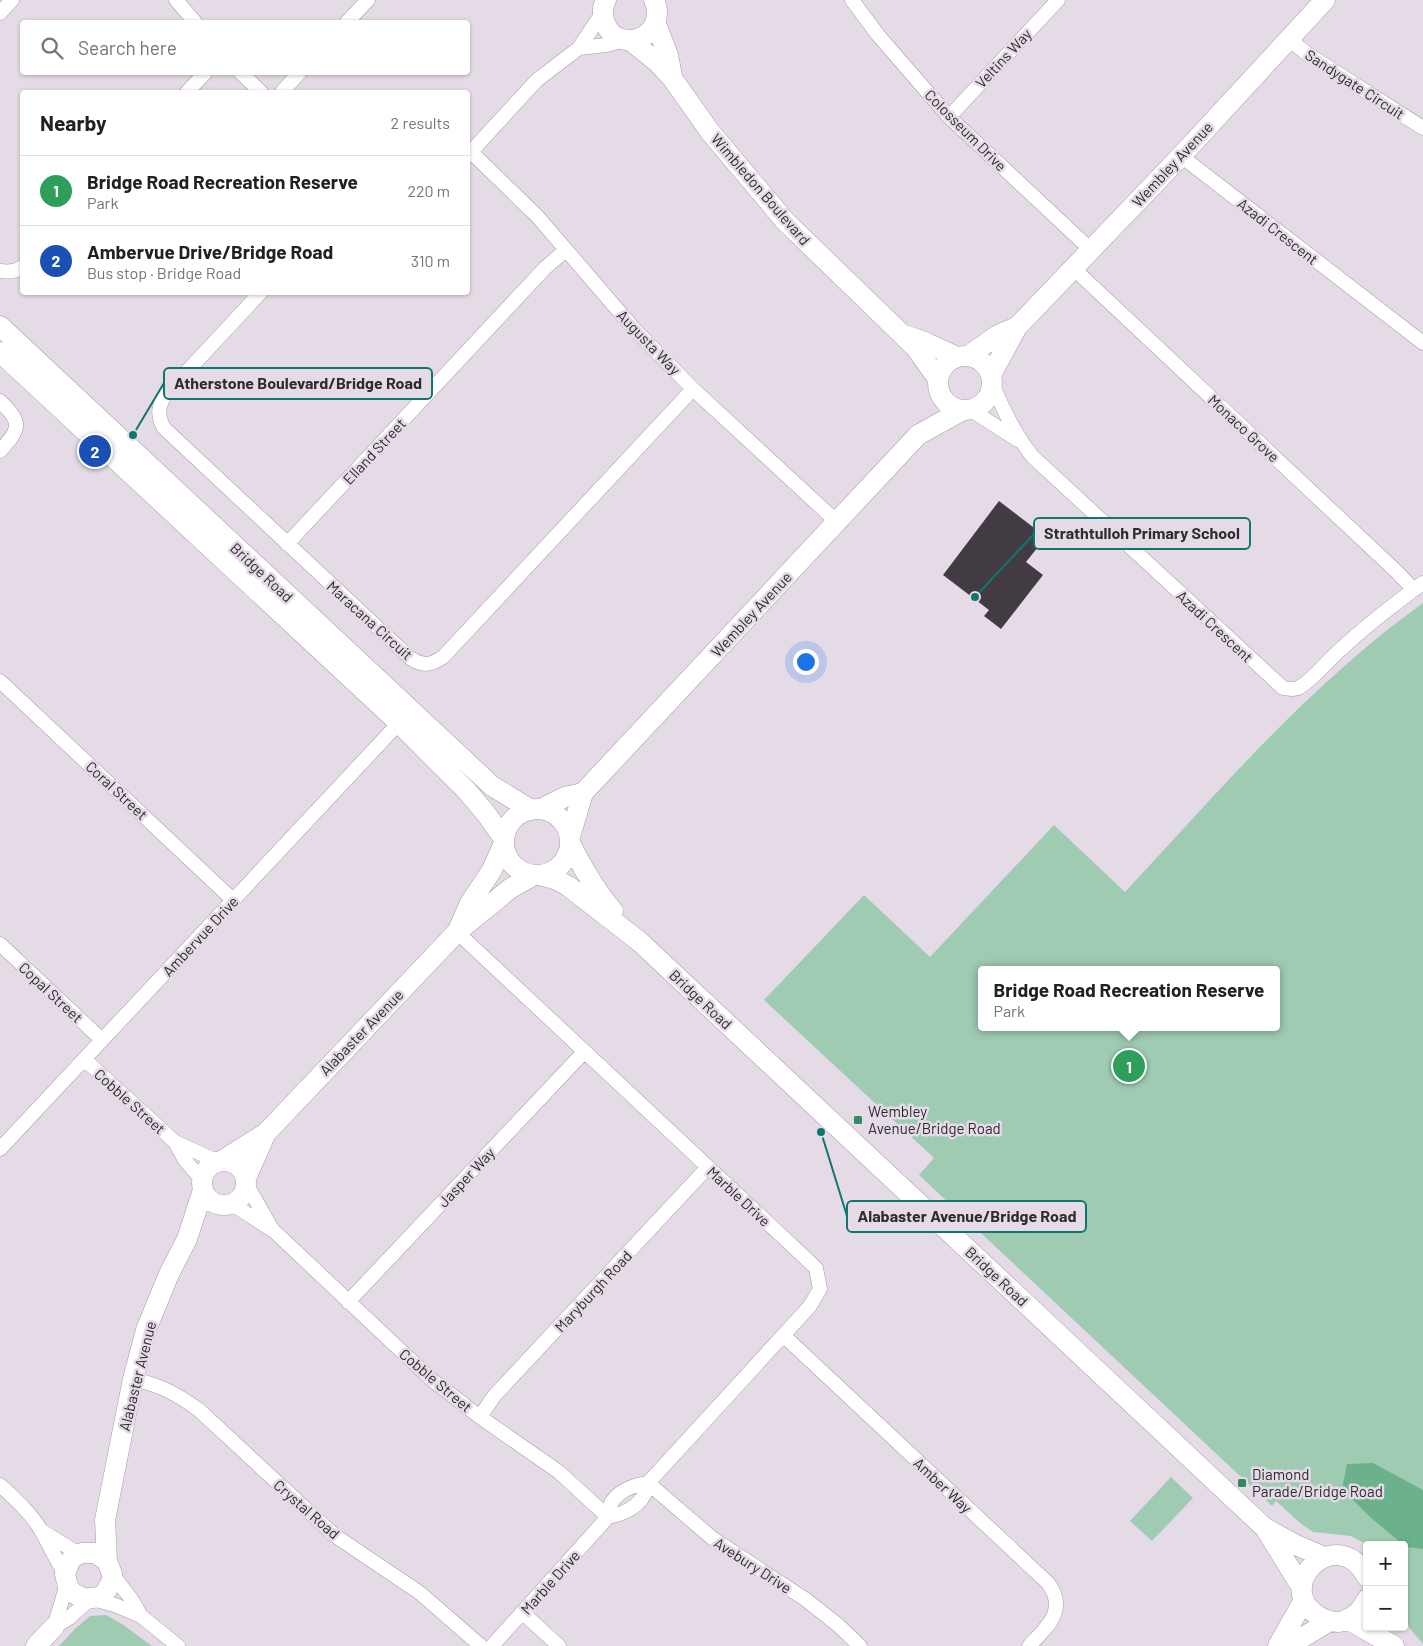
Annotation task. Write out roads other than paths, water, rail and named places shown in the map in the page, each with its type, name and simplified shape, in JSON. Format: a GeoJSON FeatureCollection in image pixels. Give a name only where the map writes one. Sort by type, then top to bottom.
{"type":"FeatureCollection","features":[{"type":"Feature","properties":{"kind":"street"},"geometry":{"type":"LineString","coordinates":[[0,13],[12,0]]}},
{"type":"Feature","properties":{"kind":"street"},"geometry":{"type":"LineString","coordinates":[[176,0],[193,20]]}},
{"type":"Feature","properties":{"kind":"street"},"geometry":{"type":"LineString","coordinates":[[349,20],[368,0]]}},
{"type":"Feature","properties":{"kind":"street","name":"Colosseum Drive"},"geometry":{"type":"LineString","coordinates":[[852,0],[878,35],[949,117],[1091,250]]}},
{"type":"Feature","properties":{"kind":"street","name":"Veltins Way"},"geometry":{"type":"LineString","coordinates":[[949,117],[1058,0]]}},
{"type":"Feature","properties":{"kind":"street","name":"Wembley Avenue"},"geometry":{"type":"LineString","coordinates":[[992,379],[1017,327],[1181,156],[1325,0]]}},
{"type":"Feature","properties":{"kind":"street"},"geometry":{"type":"LineString","coordinates":[[470,152],[537,80],[579,48],[604,4]]}},
{"type":"Feature","properties":{"kind":"street","name":"Wimbledon Boulevard"},"geometry":{"type":"LineString","coordinates":[[604,4],[606,26],[616,37],[627,40],[657,62],[672,78],[711,133],[785,221],[915,347],[939,387]]}},
{"type":"Feature","properties":{"kind":"street"},"geometry":{"type":"LineString","coordinates":[[579,48],[607,45],[646,36],[658,9]]}},
{"type":"Feature","properties":{"kind":"street","name":"Wimbledon Boulevard"},"geometry":{"type":"LineString","coordinates":[[658,9],[672,78]]}},
{"type":"Feature","properties":{"kind":"street","name":"Sandygate Circuit"},"geometry":{"type":"LineString","coordinates":[[1289,39],[1306,53],[1423,128]]}},
{"type":"Feature","properties":{"kind":"street"},"geometry":{"type":"LineString","coordinates":[[189,90],[203,75]]}},
{"type":"Feature","properties":{"kind":"street"},"geometry":{"type":"LineString","coordinates":[[243,75],[259,90]]}},
{"type":"Feature","properties":{"kind":"street"},"geometry":{"type":"LineString","coordinates":[[284,90],[297,75]]}},
{"type":"Feature","properties":{"kind":"street","name":"Augusta Way"},"geometry":{"type":"LineString","coordinates":[[470,154],[537,216],[635,330],[694,389],[836,522]]}},
{"type":"Feature","properties":{"kind":"street","name":"Azadi Crescent"},"geometry":{"type":"LineString","coordinates":[[1181,156],[1423,343]]}},
{"type":"Feature","properties":{"kind":"street","name":"Elland Street"},"geometry":{"type":"LineString","coordinates":[[287,544],[545,268],[566,250]]}},
{"type":"Feature","properties":{"kind":"street"},"geometry":{"type":"LineString","coordinates":[[0,271],[7,272],[20,268]]}},
{"type":"Feature","properties":{"kind":"street","name":"Monaco Grove"},"geometry":{"type":"LineString","coordinates":[[1073,268],[1390,565],[1419,587]]}},
{"type":"Feature","properties":{"kind":"street","name":"Maracana Circuit"},"geometry":{"type":"LineString","coordinates":[[258,295],[165,395],[158,411],[159,420],[164,428],[287,544],[410,658],[419,664],[427,665],[434,663],[443,657],[694,389]]}},
{"type":"Feature","properties":{"kind":"street","name":"Bridge Road"},"geometry":{"type":"LineString","coordinates":[[0,326],[492,786],[536,810]]}},
{"type":"Feature","properties":{"kind":"street","name":"Wembley Avenue"},"geometry":{"type":"LineString","coordinates":[[962,356],[1017,327]]}},
{"type":"Feature","properties":{"kind":"street","name":"Wimbledon Boulevard"},"geometry":{"type":"LineString","coordinates":[[900,334],[962,356]]}},
{"type":"Feature","properties":{"kind":"street","name":"Bridge Road"},"geometry":{"type":"LineString","coordinates":[[0,352],[399,723],[474,798],[487,814],[504,841]]}},
{"type":"Feature","properties":{"kind":"street"},"geometry":{"type":"LineString","coordinates":[[962,356],[980,360],[989,369],[992,379],[988,398],[984,403],[967,410],[949,406],[939,387],[944,365],[962,356]]}},
{"type":"Feature","properties":{"kind":"street","name":"Azadi Crescent"},"geometry":{"type":"LineString","coordinates":[[992,379],[1002,408],[1012,424],[1018,440],[1032,457],[1283,688],[1290,690],[1305,684],[1340,649],[1379,616],[1419,587]]}},
{"type":"Feature","properties":{"kind":"street","name":"Wembley Avenue"},"geometry":{"type":"LineString","coordinates":[[918,435],[939,387]]}},
{"type":"Feature","properties":{"kind":"street"},"geometry":{"type":"LineString","coordinates":[[0,402],[11,412],[17,424],[17,431],[0,451]]}},
{"type":"Feature","properties":{"kind":"street","name":"Wembley Avenue"},"geometry":{"type":"LineString","coordinates":[[570,840],[583,793],[918,435],[967,410]]}},
{"type":"Feature","properties":{"kind":"street","name":"Azadi Crescent"},"geometry":{"type":"LineString","coordinates":[[967,410],[1018,440]]}},
{"type":"Feature","properties":{"kind":"street","name":"Coral Street"},"geometry":{"type":"LineString","coordinates":[[0,681],[233,900]]}},
{"type":"Feature","properties":{"kind":"street","name":"Ambervue Drive"},"geometry":{"type":"LineString","coordinates":[[0,1149],[399,723]]}},
{"type":"Feature","properties":{"kind":"street"},"geometry":{"type":"LineString","coordinates":[[536,810],[552,812],[560,818],[566,827],[570,840],[568,852],[558,868],[549,873],[537,875],[525,873],[510,861],[506,853],[504,841],[510,823],[515,817],[536,810],[565,796],[583,793]]}},
{"type":"Feature","properties":{"kind":"street","name":"Bridge Road"},"geometry":{"type":"LineString","coordinates":[[570,840],[587,876],[602,898],[640,942]]}},
{"type":"Feature","properties":{"kind":"street","name":"Alabaster Avenue"},"geometry":{"type":"LineString","coordinates":[[457,932],[470,903],[492,870],[504,841]]}},
{"type":"Feature","properties":{"kind":"street","name":"Bridge Road"},"geometry":{"type":"LineString","coordinates":[[537,875],[557,880],[568,886],[640,942],[1265,1528],[1296,1545],[1324,1557]]}},
{"type":"Feature","properties":{"kind":"street","name":"Alabaster Avenue"},"geometry":{"type":"LineString","coordinates":[[220,1161],[266,1133],[457,932],[511,888],[537,875]]}},
{"type":"Feature","properties":{"kind":"street","name":"Marble Drive"},"geometry":{"type":"LineString","coordinates":[[457,932],[816,1268],[820,1282],[818,1295],[810,1306],[648,1483],[637,1484],[612,1500],[608,1508],[608,1517],[492,1646]]}},
{"type":"Feature","properties":{"kind":"street","name":"Copal Street"},"geometry":{"type":"LineString","coordinates":[[0,944],[102,1040]]}},
{"type":"Feature","properties":{"kind":"street","name":"Jasper Way"},"geometry":{"type":"LineString","coordinates":[[348,1302],[584,1052]]}},
{"type":"Feature","properties":{"kind":"street","name":"Cobble Street"},"geometry":{"type":"LineString","coordinates":[[84,1059],[175,1142],[202,1185]]}},
{"type":"Feature","properties":{"kind":"street","name":"Alabaster Avenue"},"geometry":{"type":"LineString","coordinates":[[247,1181],[266,1133]]}},
{"type":"Feature","properties":{"kind":"street","name":"Cobble Street"},"geometry":{"type":"LineString","coordinates":[[175,1142],[220,1161]]}},
{"type":"Feature","properties":{"kind":"street"},"geometry":{"type":"LineString","coordinates":[[220,1161],[236,1163],[244,1172],[247,1181],[242,1196],[228,1204],[213,1202],[208,1198],[202,1185],[206,1168],[220,1161]]}},
{"type":"Feature","properties":{"kind":"street","name":"Maryburgh Road"},"geometry":{"type":"LineString","coordinates":[[480,1417],[494,1396],[708,1167]]}},
{"type":"Feature","properties":{"kind":"street","name":"Cobble Street"},"geometry":{"type":"LineString","coordinates":[[247,1181],[274,1232]]}},
{"type":"Feature","properties":{"kind":"street","name":"Alabaster Avenue"},"geometry":{"type":"LineString","coordinates":[[110,1567],[105,1520],[133,1379],[146,1330],[169,1274],[187,1239],[202,1185]]}},
{"type":"Feature","properties":{"kind":"street","name":"Alabaster Avenue"},"geometry":{"type":"LineString","coordinates":[[187,1239],[228,1204]]}},
{"type":"Feature","properties":{"kind":"street","name":"Cobble Street"},"geometry":{"type":"LineString","coordinates":[[228,1204],[274,1232],[432,1380],[480,1417],[558,1472],[608,1517]]}},
{"type":"Feature","properties":{"kind":"street","name":"Amber Way"},"geometry":{"type":"LineString","coordinates":[[783,1335],[1048,1583],[1056,1601],[1055,1614],[1044,1630],[1028,1646]]}},
{"type":"Feature","properties":{"kind":"street","name":"Crystal Road"},"geometry":{"type":"LineString","coordinates":[[133,1379],[164,1388],[179,1395],[199,1410],[334,1535],[420,1593],[480,1646]]}},
{"type":"Feature","properties":{"kind":"street","name":"Avebury Drive"},"geometry":{"type":"LineString","coordinates":[[648,1483],[712,1538],[804,1599],[860,1646]]}},
{"type":"Feature","properties":{"kind":"street"},"geometry":{"type":"LineString","coordinates":[[0,1485],[27,1512],[42,1531],[73,1593],[78,1596],[115,1605],[141,1616],[178,1646]]}},
{"type":"Feature","properties":{"kind":"street","name":"Alabaster Avenue"},"geometry":{"type":"LineString","coordinates":[[80,1553],[105,1520]]}},
{"type":"Feature","properties":{"kind":"street","name":"Bridge Road"},"geometry":{"type":"LineString","coordinates":[[1265,1528],[1303,1594],[1310,1610],[1314,1614],[1338,1620]]}},
{"type":"Feature","properties":{"kind":"street"},"geometry":{"type":"LineString","coordinates":[[42,1531],[80,1553],[96,1553],[110,1567],[141,1616]]}},
{"type":"Feature","properties":{"kind":"street"},"geometry":{"type":"LineString","coordinates":[[54,1627],[70,1561],[80,1553]]}},
{"type":"Feature","properties":{"kind":"street"},"geometry":{"type":"LineString","coordinates":[[1278,1646],[1303,1594],[1303,1578],[1315,1562],[1324,1557],[1345,1556],[1354,1561],[1363,1570]]}},
{"type":"Feature","properties":{"kind":"street"},"geometry":{"type":"LineString","coordinates":[[36,1646],[54,1627],[69,1618],[91,1599],[105,1593],[109,1587],[110,1567]]}},
{"type":"Feature","properties":{"kind":"street"},"geometry":{"type":"LineString","coordinates":[[1288,1646],[1338,1620],[1360,1611],[1363,1606]]}},
{"type":"Feature","properties":{"kind":"street"},"geometry":{"type":"LineString","coordinates":[[522,1613],[559,1646]]}},
{"type":"Feature","properties":{"kind":"street"},"geometry":{"type":"LineString","coordinates":[[1338,1620],[1395,1646]]}},
{"type":"Feature","properties":{"kind":"street"},"geometry":{"type":"LineString","coordinates":[[1390,1631],[1395,1646]]}},
{"type":"Feature","properties":{"kind":"place","name":"Atherstone Boulevard/Bridge Road"},"geometry":{"type":"Point","coordinates":[133,435]}},
{"type":"Feature","properties":{"kind":"place","name":"Ambervue Drive/Bridge Road"},"geometry":{"type":"Point","coordinates":[95,451]}},
{"type":"Feature","properties":{"kind":"place","name":"Strathtulloh Primary School"},"geometry":{"type":"Point","coordinates":[975,597]}},
{"type":"Feature","properties":{"kind":"place","name":"Bridge Road Recreation Reserve"},"geometry":{"type":"Point","coordinates":[1129,1066]}},
{"type":"Feature","properties":{"kind":"place","name":"Wembley Avenue/Bridge Road"},"geometry":{"type":"Point","coordinates":[858,1120]}},
{"type":"Feature","properties":{"kind":"place","name":"Alabaster Avenue/Bridge Road"},"geometry":{"type":"Point","coordinates":[821,1132]}},
{"type":"Feature","properties":{"kind":"place","name":"Diamond Parade/Bridge Road"},"geometry":{"type":"Point","coordinates":[1242,1483]}}]}
